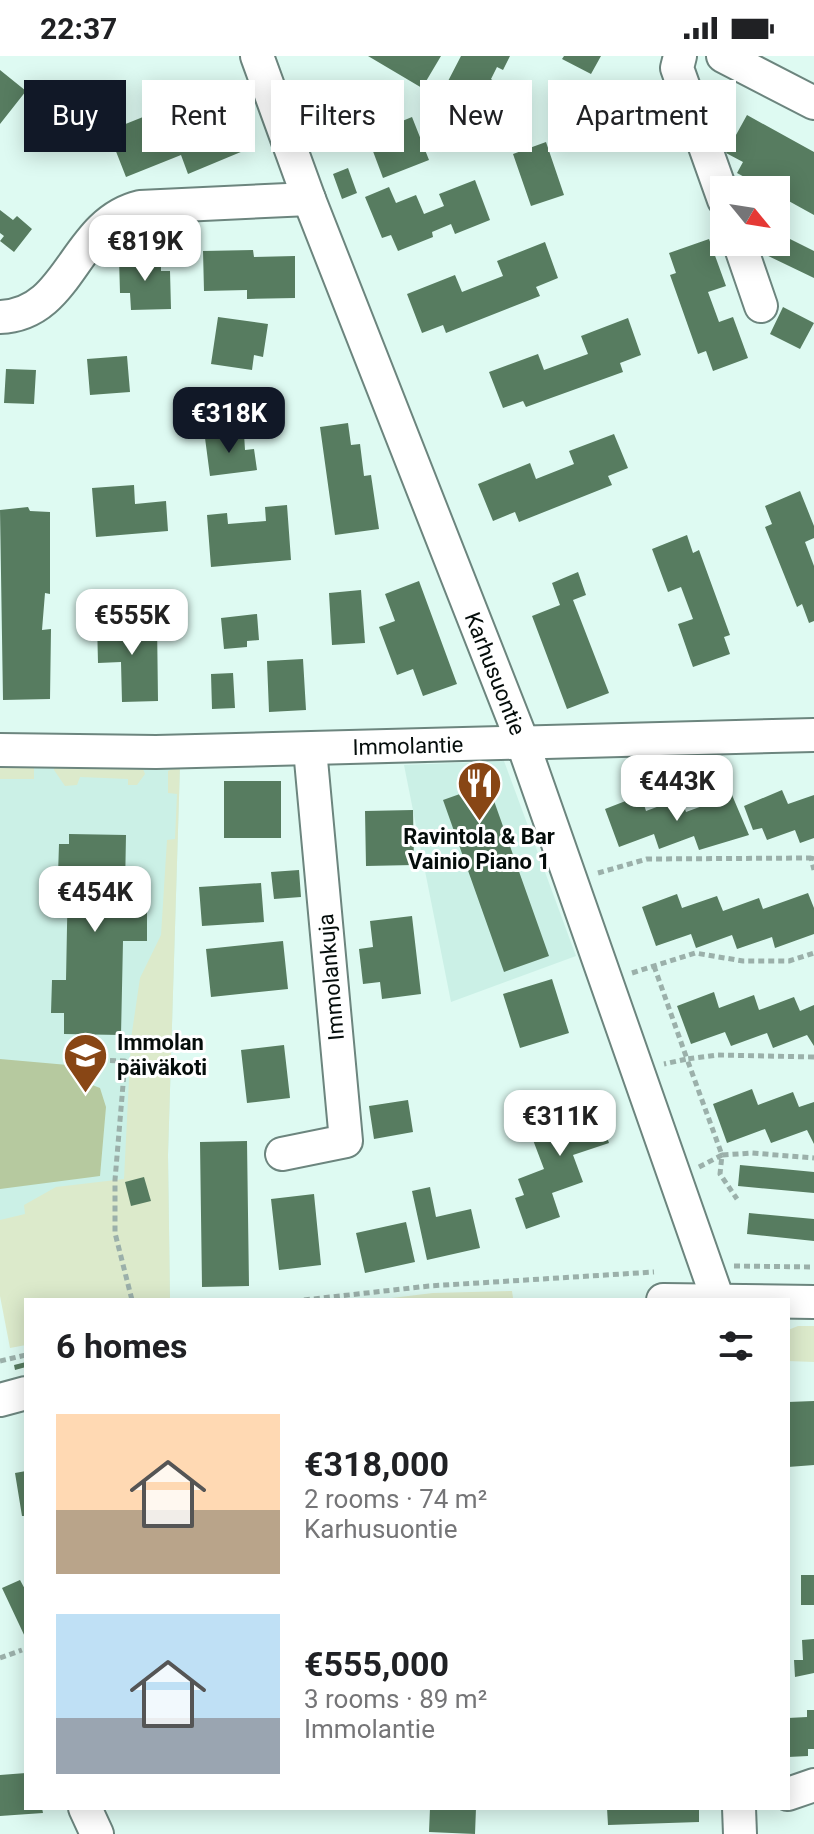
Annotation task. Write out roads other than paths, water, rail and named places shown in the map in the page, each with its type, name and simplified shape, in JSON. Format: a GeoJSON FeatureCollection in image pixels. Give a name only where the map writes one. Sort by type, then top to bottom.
{"type":"FeatureCollection","features":[{"type":"Feature","properties":{"kind":"street","name":"Karhusuontie"},"geometry":{"type":"LineString","coordinates":[[257,56],[309,199],[522,741],[718,1298]]}},
{"type":"Feature","properties":{"kind":"street"},"geometry":{"type":"LineString","coordinates":[[680,56],[677,68],[715,176]]}},
{"type":"Feature","properties":{"kind":"street"},"geometry":{"type":"LineString","coordinates":[[723,56],[772,68],[814,103]]}},
{"type":"Feature","properties":{"kind":"street"},"geometry":{"type":"LineString","coordinates":[[0,317],[19,316],[38,306],[100,229],[120,212],[140,207],[309,199]]}},
{"type":"Feature","properties":{"kind":"street"},"geometry":{"type":"LineString","coordinates":[[744,256],[761,306]]}},
{"type":"Feature","properties":{"kind":"street","name":"Immolantie"},"geometry":{"type":"LineString","coordinates":[[0,750],[107,753],[814,735]]}},
{"type":"Feature","properties":{"kind":"street","name":"Immolankuja"},"geometry":{"type":"LineString","coordinates":[[282,1154],[346,1141],[310,749]]}},
{"type":"Feature","properties":{"kind":"street"},"geometry":{"type":"LineString","coordinates":[[662,1286],[714,1298]]}},
{"type":"Feature","properties":{"kind":"street"},"geometry":{"type":"LineString","coordinates":[[790,1301],[814,1302]]}},
{"type":"Feature","properties":{"kind":"street"},"geometry":{"type":"LineString","coordinates":[[0,1400],[24,1394]]}},
{"type":"Feature","properties":{"kind":"street"},"geometry":{"type":"LineString","coordinates":[[790,1793],[814,1785]]}},
{"type":"Feature","properties":{"kind":"street"},"geometry":{"type":"LineString","coordinates":[[86,1810],[97,1834]]}},
{"type":"Feature","properties":{"kind":"street"},"geometry":{"type":"LineString","coordinates":[[740,1810],[740,1834]]}},
{"type":"Feature","properties":{"kind":"place","name":"Ravintola & Bar Vainio Piano 1"},"geometry":{"type":"Point","coordinates":[479,822]}},
{"type":"Feature","properties":{"kind":"place","name":"Immolan päiväkoti"},"geometry":{"type":"Point","coordinates":[86,1094]}}]}
